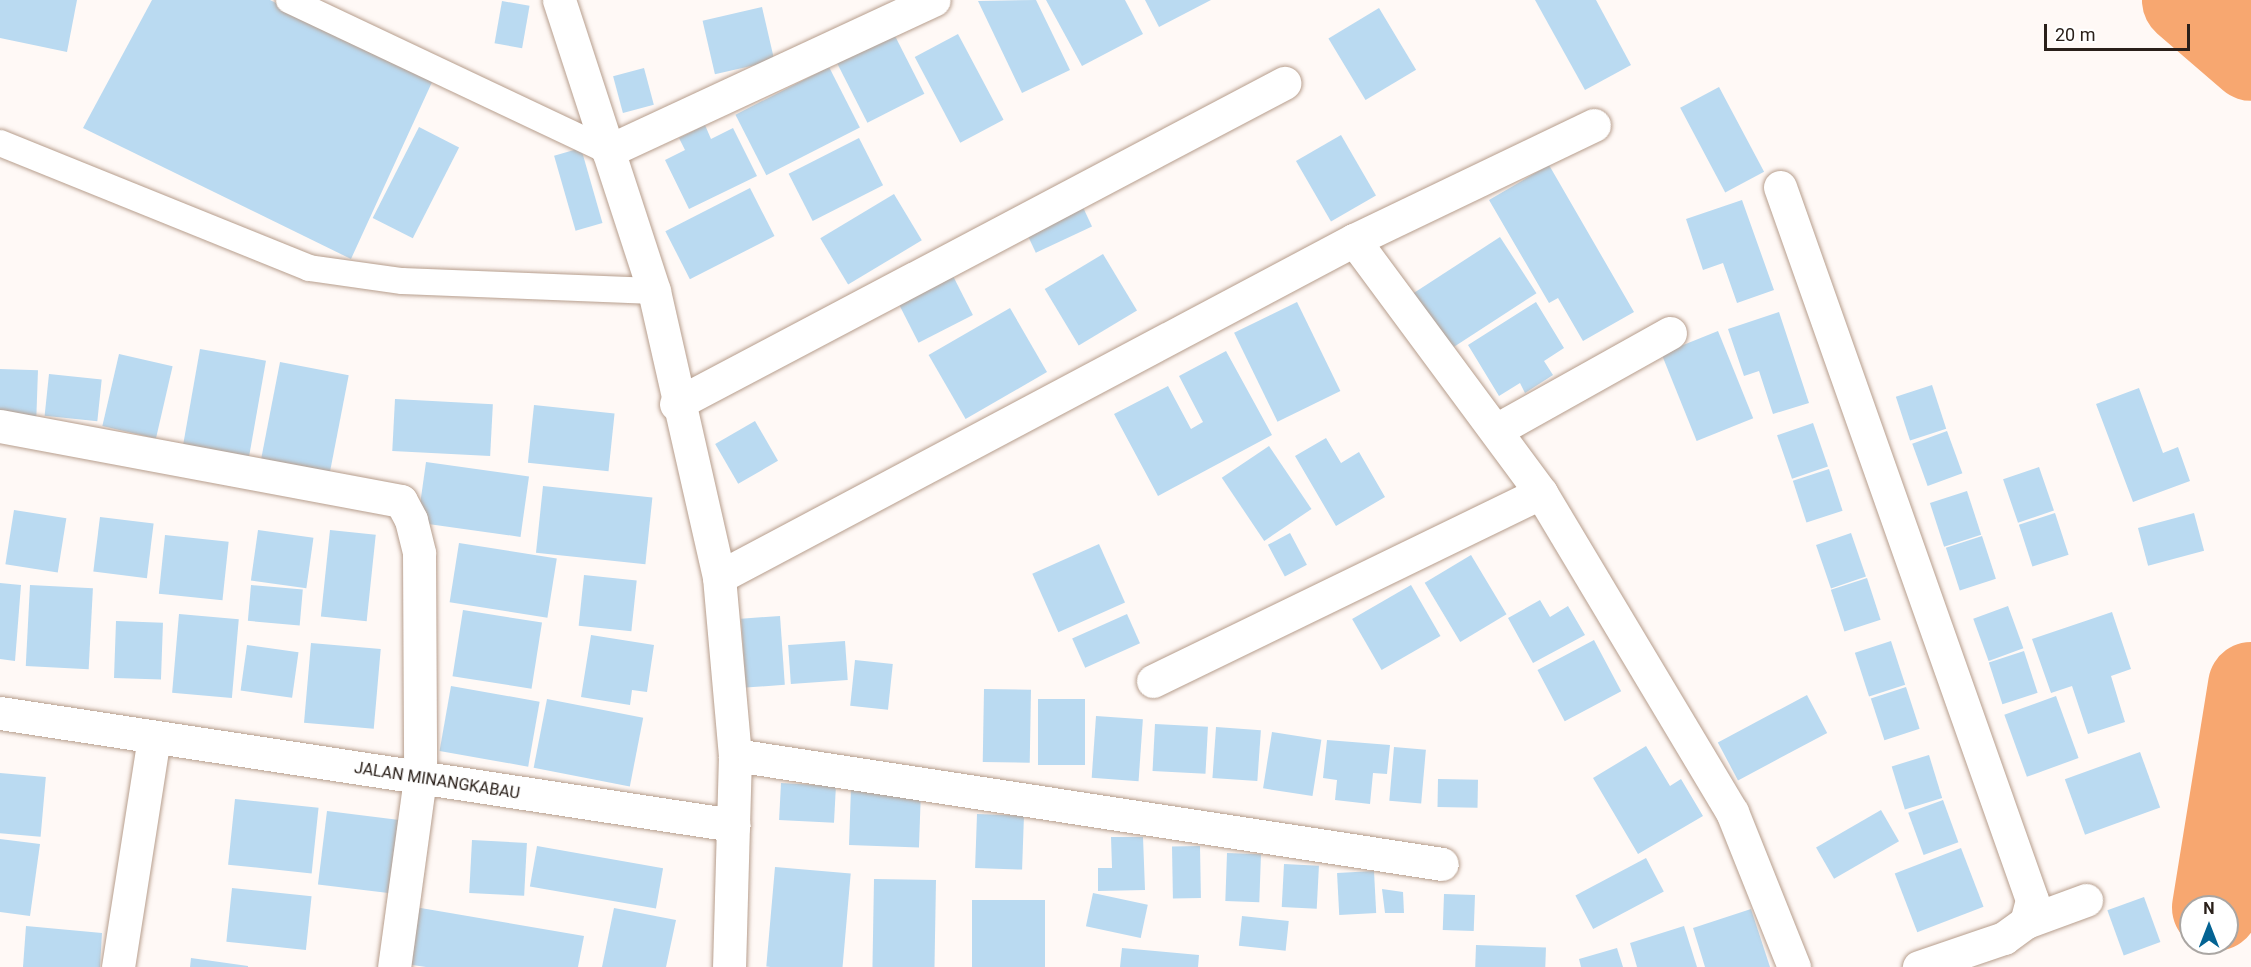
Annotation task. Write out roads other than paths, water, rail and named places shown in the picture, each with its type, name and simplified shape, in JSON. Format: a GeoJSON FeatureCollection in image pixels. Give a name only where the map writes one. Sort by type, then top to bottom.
{"type":"FeatureCollection","features":[{"type":"Feature","properties":{"kind":"street"},"geometry":{"type":"LineString","coordinates":[[559,0],[654,291],[676,404],[719,577],[735,755],[729,967]]}},
{"type":"Feature","properties":{"kind":"street"},"geometry":{"type":"LineString","coordinates":[[608,151],[934,0]]}},
{"type":"Feature","properties":{"kind":"street"},"geometry":{"type":"LineString","coordinates":[[676,404],[1284,83]]}},
{"type":"Feature","properties":{"kind":"street"},"geometry":{"type":"LineString","coordinates":[[719,577],[1354,240],[1594,125]]}},
{"type":"Feature","properties":{"kind":"street"},"geometry":{"type":"LineString","coordinates":[[1780,187],[2032,900],[2026,922]]}},
{"type":"Feature","properties":{"kind":"street"},"geometry":{"type":"LineString","coordinates":[[1354,240],[1498,429],[1541,492],[1732,812],[1794,967]]}},
{"type":"Feature","properties":{"kind":"street"},"geometry":{"type":"LineString","coordinates":[[1498,429],[1670,333]]}},
{"type":"Feature","properties":{"kind":"street"},"geometry":{"type":"LineString","coordinates":[[0,426],[401,501],[419,553],[420,778],[394,967]]}},
{"type":"Feature","properties":{"kind":"street"},"geometry":{"type":"LineString","coordinates":[[1153,681],[1541,492]]}},
{"type":"Feature","properties":{"kind":"street","name":"JALAN MINANGKABAU"},"geometry":{"type":"LineString","coordinates":[[0,713],[733,825]]}},
{"type":"Feature","properties":{"kind":"street"},"geometry":{"type":"LineString","coordinates":[[118,967],[154,738]]}},
{"type":"Feature","properties":{"kind":"street"},"geometry":{"type":"LineString","coordinates":[[735,755],[1442,864]]}},
{"type":"Feature","properties":{"kind":"street"},"geometry":{"type":"LineString","coordinates":[[1919,967],[2004,938],[2026,922],[2086,900]]}},
{"type":"Feature","properties":{"kind":"lane"},"geometry":{"type":"LineString","coordinates":[[289,0],[608,151]]}},
{"type":"Feature","properties":{"kind":"lane"},"geometry":{"type":"LineString","coordinates":[[0,142],[309,268],[402,281],[654,291]]}},
{"type":"Feature","properties":{"kind":"waterway"},"geometry":{"type":"LineString","coordinates":[[2185,0],[2251,57]]}},
{"type":"Feature","properties":{"kind":"waterway"},"geometry":{"type":"LineString","coordinates":[[2217,895],[2251,685]]}}]}
